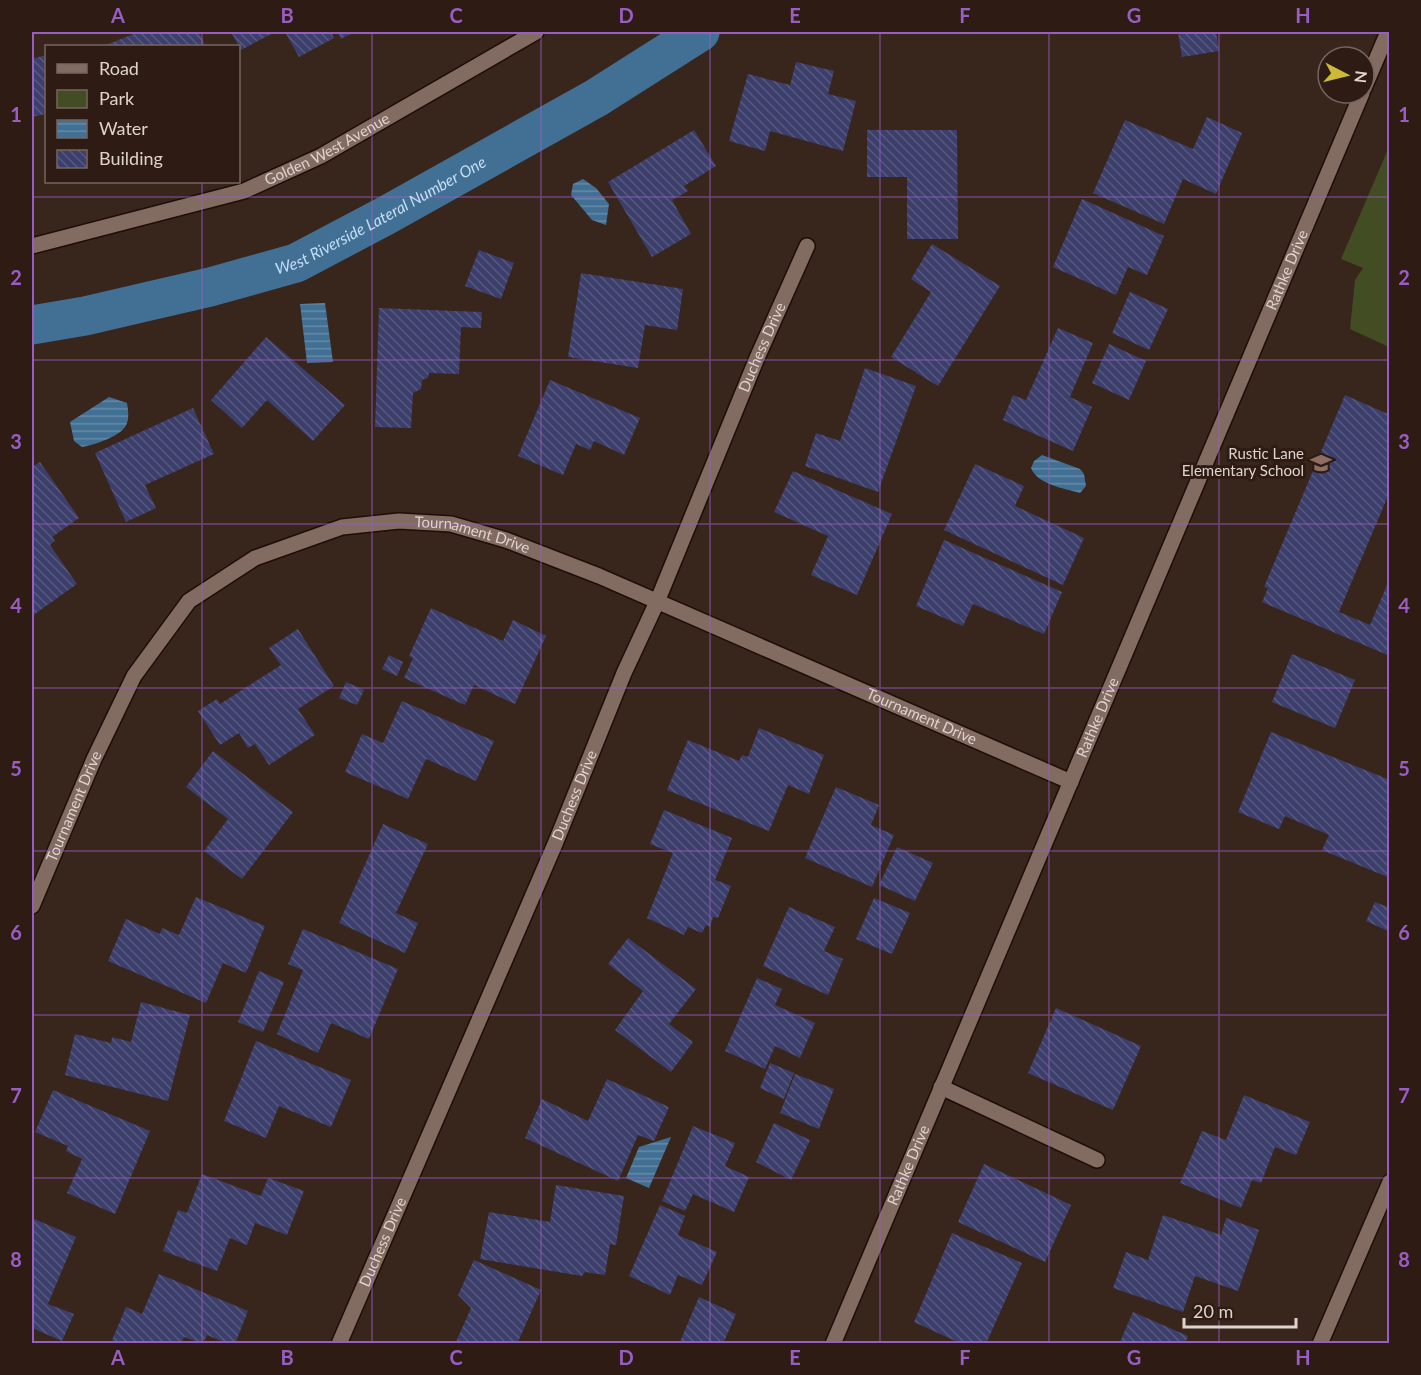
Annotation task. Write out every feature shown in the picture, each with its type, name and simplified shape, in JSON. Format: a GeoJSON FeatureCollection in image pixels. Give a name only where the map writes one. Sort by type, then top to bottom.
{"type":"FeatureCollection","features":[{"type":"Feature","properties":{"kind":"street","name":"Golden West Avenue"},"geometry":{"type":"LineString","coordinates":[[32,246],[244,191],[321,156],[536,32]]}},
{"type":"Feature","properties":{"kind":"street"},"geometry":{"type":"LineString","coordinates":[[1376,60],[1388,32]]}},
{"type":"Feature","properties":{"kind":"street","name":"Rathke Drive"},"geometry":{"type":"LineString","coordinates":[[832,1344],[1357,105]]}},
{"type":"Feature","properties":{"kind":"street","name":"Duchess Drive"},"geometry":{"type":"LineString","coordinates":[[339,1344],[550,855],[624,673],[657,602],[807,246]]}},
{"type":"Feature","properties":{"kind":"street","name":"Tournament Drive"},"geometry":{"type":"LineString","coordinates":[[32,906],[94,759],[134,676],[189,601],[255,558],[342,527],[399,521],[451,524],[506,540],[599,576],[1071,782]]}},
{"type":"Feature","properties":{"kind":"street"},"geometry":{"type":"LineString","coordinates":[[941,1087],[1096,1160]]}},
{"type":"Feature","properties":{"kind":"street"},"geometry":{"type":"LineString","coordinates":[[1320,1344],[1389,1182]]}},
{"type":"Feature","properties":{"kind":"green space"},"geometry":{"type":"Polygon","coordinates":[[[1389,147],[1389,347],[1350,329],[1355,280],[1363,268],[1341,259],[1389,147]]]}},
{"type":"Feature","properties":{"kind":"water"},"geometry":{"type":"Polygon","coordinates":[[[583,179],[596,188],[609,204],[606,225],[592,220],[571,195],[573,184],[583,179]]]}},
{"type":"Feature","properties":{"kind":"water"},"geometry":{"type":"Polygon","coordinates":[[[325,303],[333,362],[307,363],[300,304],[325,303]]]}},
{"type":"Feature","properties":{"kind":"water"},"geometry":{"type":"Polygon","coordinates":[[[109,397],[127,403],[127,424],[122,431],[111,437],[82,447],[74,441],[70,422],[109,397]]]}},
{"type":"Feature","properties":{"kind":"water"},"geometry":{"type":"Polygon","coordinates":[[[1042,455],[1080,469],[1084,474],[1086,486],[1080,493],[1052,485],[1039,478],[1031,468],[1034,461],[1042,455]]]}},
{"type":"Feature","properties":{"kind":"water"},"geometry":{"type":"Polygon","coordinates":[[[671,1137],[649,1188],[626,1178],[639,1147],[671,1137]]]}},
{"type":"Feature","properties":{"kind":"building"},"geometry":{"type":"Polygon","coordinates":[[[139,32],[199,32],[205,45],[106,45],[139,32]]]}},
{"type":"Feature","properties":{"kind":"building"},"geometry":{"type":"Polygon","coordinates":[[[231,32],[275,32],[241,50],[231,32]]]}},
{"type":"Feature","properties":{"kind":"building"},"geometry":{"type":"Polygon","coordinates":[[[285,32],[331,32],[334,38],[299,57],[285,32]]]}},
{"type":"Feature","properties":{"kind":"building"},"geometry":{"type":"Polygon","coordinates":[[[337,32],[354,32],[341,39],[337,32]]]}},
{"type":"Feature","properties":{"kind":"building"},"geometry":{"type":"Polygon","coordinates":[[[1178,32],[1216,32],[1219,51],[1182,57],[1178,32]]]}},
{"type":"Feature","properties":{"kind":"building"},"geometry":{"type":"Polygon","coordinates":[[[45,55],[45,114],[32,117],[32,59],[45,55]]]}},
{"type":"Feature","properties":{"kind":"building"},"geometry":{"type":"Polygon","coordinates":[[[796,62],[834,71],[828,94],[856,101],[843,151],[770,131],[765,151],[729,141],[748,74],[790,85],[796,62]]]}},
{"type":"Feature","properties":{"kind":"building"},"geometry":{"type":"Polygon","coordinates":[[[1207,117],[1242,133],[1216,194],[1183,179],[1164,224],[1093,193],[1125,120],[1193,149],[1207,117]]]}},
{"type":"Feature","properties":{"kind":"building"},"geometry":{"type":"Polygon","coordinates":[[[694,130],[716,166],[684,186],[688,191],[672,200],[691,234],[652,257],[608,182],[694,130]]]}},
{"type":"Feature","properties":{"kind":"building"},"geometry":{"type":"Polygon","coordinates":[[[867,130],[957,130],[958,239],[907,239],[907,177],[867,177],[867,130]]]}},
{"type":"Feature","properties":{"kind":"building"},"geometry":{"type":"Polygon","coordinates":[[[1082,199],[1164,236],[1147,275],[1128,267],[1116,295],[1053,267],[1082,199]]]}},
{"type":"Feature","properties":{"kind":"building"},"geometry":{"type":"Polygon","coordinates":[[[932,244],[1000,286],[938,386],[891,357],[931,292],[911,279],[932,244]]]}},
{"type":"Feature","properties":{"kind":"building"},"geometry":{"type":"Polygon","coordinates":[[[479,250],[514,263],[501,299],[465,286],[479,250]]]}},
{"type":"Feature","properties":{"kind":"building"},"geometry":{"type":"Polygon","coordinates":[[[581,273],[683,289],[677,330],[645,325],[638,368],[568,357],[581,273]]]}},
{"type":"Feature","properties":{"kind":"building"},"geometry":{"type":"Polygon","coordinates":[[[1130,292],[1168,309],[1149,350],[1112,333],[1130,292]]]}},
{"type":"Feature","properties":{"kind":"building"},"geometry":{"type":"Polygon","coordinates":[[[379,308],[482,312],[481,328],[461,327],[459,374],[429,373],[428,378],[422,380],[421,389],[413,393],[411,428],[375,427],[379,308]]]}},
{"type":"Feature","properties":{"kind":"building"},"geometry":{"type":"Polygon","coordinates":[[[1058,328],[1093,343],[1070,397],[1092,407],[1073,451],[1003,420],[1013,395],[1026,400],[1058,328]]]}},
{"type":"Feature","properties":{"kind":"building"},"geometry":{"type":"Polygon","coordinates":[[[266,337],[345,405],[313,441],[267,400],[242,428],[211,400],[266,337]]]}},
{"type":"Feature","properties":{"kind":"building"},"geometry":{"type":"Polygon","coordinates":[[[1109,344],[1146,361],[1129,400],[1092,383],[1109,344]]]}},
{"type":"Feature","properties":{"kind":"building"},"geometry":{"type":"Polygon","coordinates":[[[865,368],[916,386],[878,492],[805,466],[816,433],[840,441],[865,368]]]}},
{"type":"Feature","properties":{"kind":"building"},"geometry":{"type":"Polygon","coordinates":[[[550,380],[640,418],[624,455],[594,441],[590,450],[576,444],[563,475],[518,456],[550,380]]]}},
{"type":"Feature","properties":{"kind":"building"},"geometry":{"type":"Polygon","coordinates":[[[1345,395],[1390,415],[1390,491],[1339,612],[1370,625],[1390,578],[1390,656],[1262,602],[1268,588],[1264,587],[1345,395]]]}},
{"type":"Feature","properties":{"kind":"building"},"geometry":{"type":"Polygon","coordinates":[[[193,408],[214,454],[145,485],[156,508],[126,522],[95,453],[193,408]]]}},
{"type":"Feature","properties":{"kind":"building"},"geometry":{"type":"Polygon","coordinates":[[[40,462],[79,518],[52,537],[55,541],[50,545],[77,584],[32,616],[32,467],[40,462]]]}},
{"type":"Feature","properties":{"kind":"building"},"geometry":{"type":"Polygon","coordinates":[[[975,464],[1024,486],[1015,506],[1084,538],[1063,585],[944,530],[975,464]]]}},
{"type":"Feature","properties":{"kind":"building"},"geometry":{"type":"Polygon","coordinates":[[[793,471],[892,514],[857,595],[811,575],[828,536],[774,512],[793,471]]]}},
{"type":"Feature","properties":{"kind":"building"},"geometry":{"type":"Polygon","coordinates":[[[944,540],[1062,592],[1044,634],[973,604],[963,626],[916,606],[944,540]]]}},
{"type":"Feature","properties":{"kind":"building"},"geometry":{"type":"Polygon","coordinates":[[[431,608],[503,641],[513,620],[546,636],[515,704],[474,685],[465,705],[404,678],[413,658],[409,656],[431,608]]]}},
{"type":"Feature","properties":{"kind":"building"},"geometry":{"type":"Polygon","coordinates":[[[298,629],[334,686],[298,709],[315,735],[269,765],[255,744],[248,748],[239,733],[220,745],[198,711],[217,699],[220,704],[281,665],[269,648],[298,629]]]}},
{"type":"Feature","properties":{"kind":"building"},"geometry":{"type":"Polygon","coordinates":[[[1292,654],[1355,680],[1335,728],[1272,702],[1292,654]]]}},
{"type":"Feature","properties":{"kind":"building"},"geometry":{"type":"Polygon","coordinates":[[[389,655],[403,662],[397,676],[382,669],[389,655]]]}},
{"type":"Feature","properties":{"kind":"building"},"geometry":{"type":"Polygon","coordinates":[[[346,682],[364,690],[357,705],[339,698],[346,682]]]}},
{"type":"Feature","properties":{"kind":"building"},"geometry":{"type":"Polygon","coordinates":[[[402,701],[494,741],[476,781],[426,759],[408,799],[345,772],[362,734],[383,743],[402,701]]]}},
{"type":"Feature","properties":{"kind":"building"},"geometry":{"type":"Polygon","coordinates":[[[759,728],[824,755],[809,794],[788,785],[769,831],[667,790],[688,740],[739,761],[742,755],[748,757],[759,728]]]}},
{"type":"Feature","properties":{"kind":"building"},"geometry":{"type":"Polygon","coordinates":[[[1271,732],[1390,780],[1390,878],[1322,850],[1329,835],[1285,816],[1279,829],[1238,812],[1271,732]]]}},
{"type":"Feature","properties":{"kind":"building"},"geometry":{"type":"Polygon","coordinates":[[[213,751],[293,812],[242,879],[204,851],[228,819],[186,787],[213,751]]]}},
{"type":"Feature","properties":{"kind":"building"},"geometry":{"type":"Polygon","coordinates":[[[836,787],[879,805],[871,825],[894,835],[872,887],[805,858],[836,787]]]}},
{"type":"Feature","properties":{"kind":"building"},"geometry":{"type":"Polygon","coordinates":[[[664,810],[732,838],[715,880],[731,886],[718,918],[713,917],[710,927],[706,925],[702,933],[688,927],[684,935],[647,918],[673,853],[650,844],[664,810]]]}},
{"type":"Feature","properties":{"kind":"building"},"geometry":{"type":"Polygon","coordinates":[[[383,824],[428,844],[396,913],[418,923],[405,953],[339,923],[383,824]]]}},
{"type":"Feature","properties":{"kind":"building"},"geometry":{"type":"Polygon","coordinates":[[[897,847],[933,863],[915,901],[879,885],[897,847]]]}},
{"type":"Feature","properties":{"kind":"building"},"geometry":{"type":"Polygon","coordinates":[[[196,897],[265,926],[246,973],[223,963],[206,1003],[108,961],[126,919],[160,934],[162,928],[179,935],[196,897]]]}},
{"type":"Feature","properties":{"kind":"building"},"geometry":{"type":"Polygon","coordinates":[[[874,898],[910,913],[892,954],[856,939],[874,898]]]}},
{"type":"Feature","properties":{"kind":"building"},"geometry":{"type":"Polygon","coordinates":[[[1375,902],[1390,908],[1390,932],[1366,921],[1375,902]]]}},
{"type":"Feature","properties":{"kind":"building"},"geometry":{"type":"Polygon","coordinates":[[[789,907],[835,927],[824,951],[843,959],[828,995],[763,966],[789,907]]]}},
{"type":"Feature","properties":{"kind":"building"},"geometry":{"type":"Polygon","coordinates":[[[303,929],[398,969],[369,1039],[331,1023],[318,1053],[277,1034],[303,970],[288,964],[303,929]]]}},
{"type":"Feature","properties":{"kind":"building"},"geometry":{"type":"Polygon","coordinates":[[[628,938],[696,989],[669,1024],[693,1042],[671,1072],[615,1030],[643,991],[608,964],[628,938]]]}},
{"type":"Feature","properties":{"kind":"building"},"geometry":{"type":"Polygon","coordinates":[[[259,971],[284,982],[263,1032],[238,1022],[259,971]]]}},
{"type":"Feature","properties":{"kind":"building"},"geometry":{"type":"Polygon","coordinates":[[[757,978],[782,989],[775,1005],[815,1023],[800,1058],[775,1046],[765,1069],[725,1051],[757,978]]]}},
{"type":"Feature","properties":{"kind":"building"},"geometry":{"type":"Polygon","coordinates":[[[141,1002],[190,1015],[168,1101],[65,1075],[75,1034],[111,1043],[112,1037],[131,1042],[141,1002]]]}},
{"type":"Feature","properties":{"kind":"building"},"geometry":{"type":"Polygon","coordinates":[[[1056,1008],[1141,1046],[1113,1110],[1028,1073],[1056,1008]]]}},
{"type":"Feature","properties":{"kind":"building"},"geometry":{"type":"Polygon","coordinates":[[[256,1041],[351,1080],[331,1127],[279,1106],[266,1138],[224,1121],[256,1041]]]}},
{"type":"Feature","properties":{"kind":"building"},"geometry":{"type":"Polygon","coordinates":[[[770,1063],[794,1073],[784,1099],[760,1088],[770,1063]]]}},
{"type":"Feature","properties":{"kind":"building"},"geometry":{"type":"Polygon","coordinates":[[[795,1074],[834,1089],[819,1129],[780,1113],[795,1074]]]}},
{"type":"Feature","properties":{"kind":"building"},"geometry":{"type":"Polygon","coordinates":[[[607,1079],[669,1107],[654,1141],[638,1135],[618,1181],[525,1138],[542,1099],[588,1121],[607,1079]]]}},
{"type":"Feature","properties":{"kind":"building"},"geometry":{"type":"Polygon","coordinates":[[[53,1090],[150,1131],[115,1214],[67,1193],[82,1159],[66,1151],[68,1146],[35,1132],[53,1090]]]}},
{"type":"Feature","properties":{"kind":"building"},"geometry":{"type":"Polygon","coordinates":[[[1244,1095],[1310,1122],[1296,1155],[1275,1147],[1261,1183],[1252,1180],[1241,1208],[1180,1183],[1202,1131],[1226,1140],[1244,1095]]]}},
{"type":"Feature","properties":{"kind":"building"},"geometry":{"type":"Polygon","coordinates":[[[774,1123],[810,1140],[791,1180],[756,1162],[774,1123]]]}},
{"type":"Feature","properties":{"kind":"building"},"geometry":{"type":"Polygon","coordinates":[[[693,1126],[735,1143],[725,1166],[749,1177],[734,1212],[693,1194],[685,1211],[662,1201],[693,1126]]]}},
{"type":"Feature","properties":{"kind":"building"},"geometry":{"type":"Polygon","coordinates":[[[984,1164],[1071,1205],[1045,1262],[958,1222],[984,1164]]]}},
{"type":"Feature","properties":{"kind":"building"},"geometry":{"type":"Polygon","coordinates":[[[202,1174],[261,1196],[268,1178],[304,1191],[287,1235],[255,1223],[247,1245],[230,1238],[217,1271],[163,1251],[178,1210],[187,1213],[202,1174]]]}},
{"type":"Feature","properties":{"kind":"building"},"geometry":{"type":"Polygon","coordinates":[[[556,1185],[624,1196],[616,1245],[610,1244],[605,1275],[585,1272],[582,1276],[480,1259],[489,1212],[550,1222],[556,1185]]]}},
{"type":"Feature","properties":{"kind":"building"},"geometry":{"type":"Polygon","coordinates":[[[660,1205],[685,1216],[678,1235],[717,1252],[702,1285],[678,1275],[670,1295],[629,1276],[660,1205]]]}},
{"type":"Feature","properties":{"kind":"building"},"geometry":{"type":"Polygon","coordinates":[[[1163,1215],[1221,1235],[1226,1218],[1259,1230],[1238,1291],[1195,1276],[1183,1312],[1113,1288],[1126,1252],[1148,1260],[1163,1215]]]}},
{"type":"Feature","properties":{"kind":"building"},"geometry":{"type":"Polygon","coordinates":[[[32,1218],[76,1237],[48,1304],[74,1314],[62,1341],[32,1328],[32,1218]]]}},
{"type":"Feature","properties":{"kind":"building"},"geometry":{"type":"Polygon","coordinates":[[[952,1233],[1022,1263],[986,1344],[962,1344],[914,1322],[952,1233]]]}},
{"type":"Feature","properties":{"kind":"building"},"geometry":{"type":"Polygon","coordinates":[[[474,1260],[541,1290],[517,1344],[455,1344],[471,1308],[458,1295],[474,1260]]]}},
{"type":"Feature","properties":{"kind":"building"},"geometry":{"type":"Polygon","coordinates":[[[159,1274],[248,1311],[235,1344],[228,1344],[207,1335],[203,1344],[184,1337],[181,1344],[120,1344],[112,1340],[126,1307],[142,1314],[159,1274]]]}},
{"type":"Feature","properties":{"kind":"building"},"geometry":{"type":"Polygon","coordinates":[[[699,1297],[736,1314],[723,1344],[679,1344],[699,1297]]]}},
{"type":"Feature","properties":{"kind":"building"},"geometry":{"type":"Polygon","coordinates":[[[1133,1312],[1188,1336],[1185,1344],[1119,1344],[1133,1312]]]}},
{"type":"Feature","properties":{"kind":"waterway","name":"West Riverside Lateral Number One"},"geometry":{"type":"LineString","coordinates":[[32,325],[85,316],[210,287],[296,263],[596,98],[700,32]]}},
{"type":"Feature","properties":{"kind":"place","name":"Rustic Lane Elementary School"},"geometry":{"type":"Point","coordinates":[1321,463]}}]}
